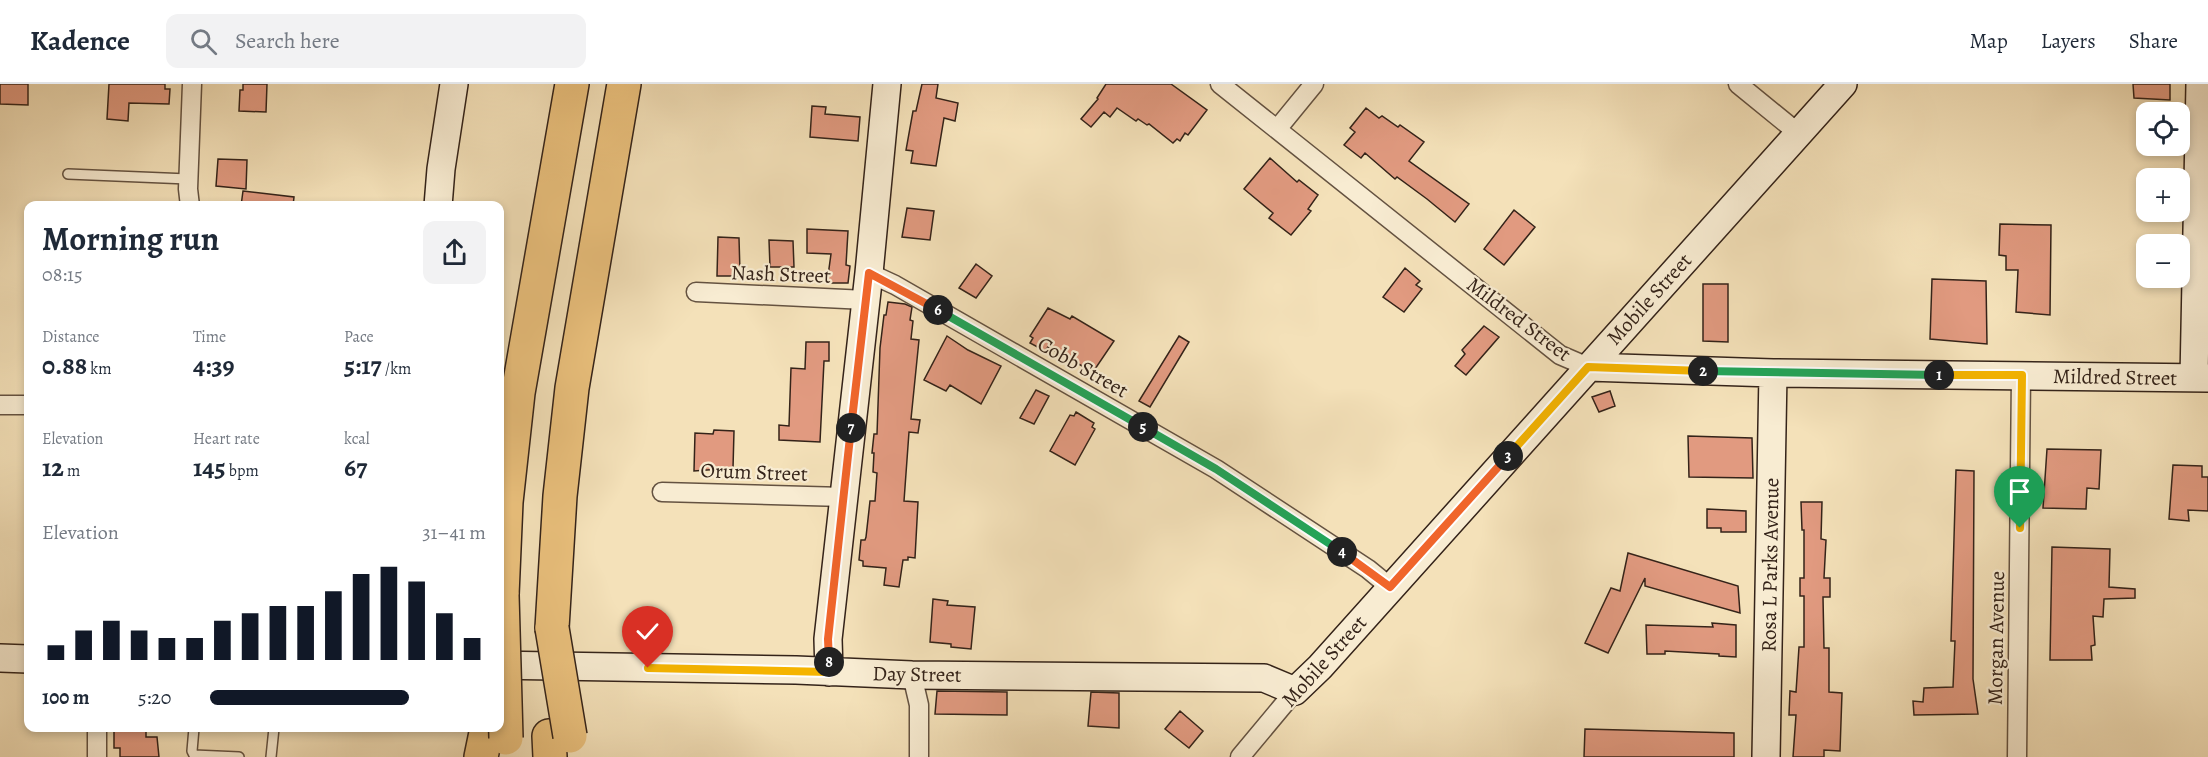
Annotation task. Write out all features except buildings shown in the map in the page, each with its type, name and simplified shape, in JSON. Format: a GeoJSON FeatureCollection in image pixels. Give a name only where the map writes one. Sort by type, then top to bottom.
{"type":"FeatureCollection","features":[{"type":"Feature","properties":{"kind":"highway"},"geometry":{"type":"LineString","coordinates":[[504,548],[506,502],[518,393],[572,84]]}},
{"type":"Feature","properties":{"kind":"highway"},"geometry":{"type":"LineString","coordinates":[[560,747],[552,628],[560,496],[572,388],[624,84]]}},
{"type":"Feature","properties":{"kind":"street"},"geometry":{"type":"LineString","coordinates":[[190,201],[188,179],[192,84]]}},
{"type":"Feature","properties":{"kind":"street"},"geometry":{"type":"LineString","coordinates":[[438,201],[454,84]]}},
{"type":"Feature","properties":{"kind":"street"},"geometry":{"type":"LineString","coordinates":[[829,672],[828,639],[869,273],[887,84]]}},
{"type":"Feature","properties":{"kind":"street","name":"Mildred Street"},"geometry":{"type":"LineString","coordinates":[[1220,84],[1560,355],[1588,367],[1773,373],[2201,378]]}},
{"type":"Feature","properties":{"kind":"street"},"geometry":{"type":"LineString","coordinates":[[1278,128],[1314,84]]}},
{"type":"Feature","properties":{"kind":"street"},"geometry":{"type":"LineString","coordinates":[[1738,84],[1798,133]]}},
{"type":"Feature","properties":{"kind":"street","name":"Mobile Street"},"geometry":{"type":"LineString","coordinates":[[1240,757],[1295,692],[1320,667],[1843,84]]}},
{"type":"Feature","properties":{"kind":"street"},"geometry":{"type":"LineString","coordinates":[[2200,84],[2204,135],[2201,378]]}},
{"type":"Feature","properties":{"kind":"street","name":"Cobb Street"},"geometry":{"type":"LineString","coordinates":[[869,273],[905,291],[1216,469],[1368,569],[1390,587]]}},
{"type":"Feature","properties":{"kind":"street","name":"Nash Street"},"geometry":{"type":"LineString","coordinates":[[696,292],[866,300]]}},
{"type":"Feature","properties":{"kind":"street","name":"Rosa L Parks Avenue"},"geometry":{"type":"LineString","coordinates":[[1766,757],[1773,373]]}},
{"type":"Feature","properties":{"kind":"street","name":"Morgan Avenue"},"geometry":{"type":"LineString","coordinates":[[2017,757],[2022,375]]}},
{"type":"Feature","properties":{"kind":"street"},"geometry":{"type":"LineString","coordinates":[[0,405],[24,405]]}},
{"type":"Feature","properties":{"kind":"street","name":"Orum Street"},"geometry":{"type":"LineString","coordinates":[[662,492],[844,497]]}},
{"type":"Feature","properties":{"kind":"street"},"geometry":{"type":"LineString","coordinates":[[0,658],[24,658]]}},
{"type":"Feature","properties":{"kind":"street","name":"Day Street"},"geometry":{"type":"LineString","coordinates":[[504,665],[912,675],[1264,678],[1295,692]]}},
{"type":"Feature","properties":{"kind":"street"},"geometry":{"type":"LineString","coordinates":[[912,675],[919,705],[920,757]]}},
{"type":"Feature","properties":{"kind":"street"},"geometry":{"type":"LineString","coordinates":[[97,732],[97,757]]}},
{"type":"Feature","properties":{"kind":"lane"},"geometry":{"type":"LineString","coordinates":[[68,174],[188,179]]}},
{"type":"Feature","properties":{"kind":"lane"},"geometry":{"type":"LineString","coordinates":[[194,732],[192,751],[194,755],[238,757]]}},
{"type":"Feature","properties":{"kind":"lane"},"geometry":{"type":"LineString","coordinates":[[271,757],[274,732]]}},
{"type":"Feature","properties":{"kind":"route"},"geometry":{"type":"LineString","coordinates":[[648,668],[829,672],[828,639],[869,273],[895,285],[1216,469],[1368,569],[1390,587],[1588,367],[1773,373],[2022,375],[2020,528]]}}]}
